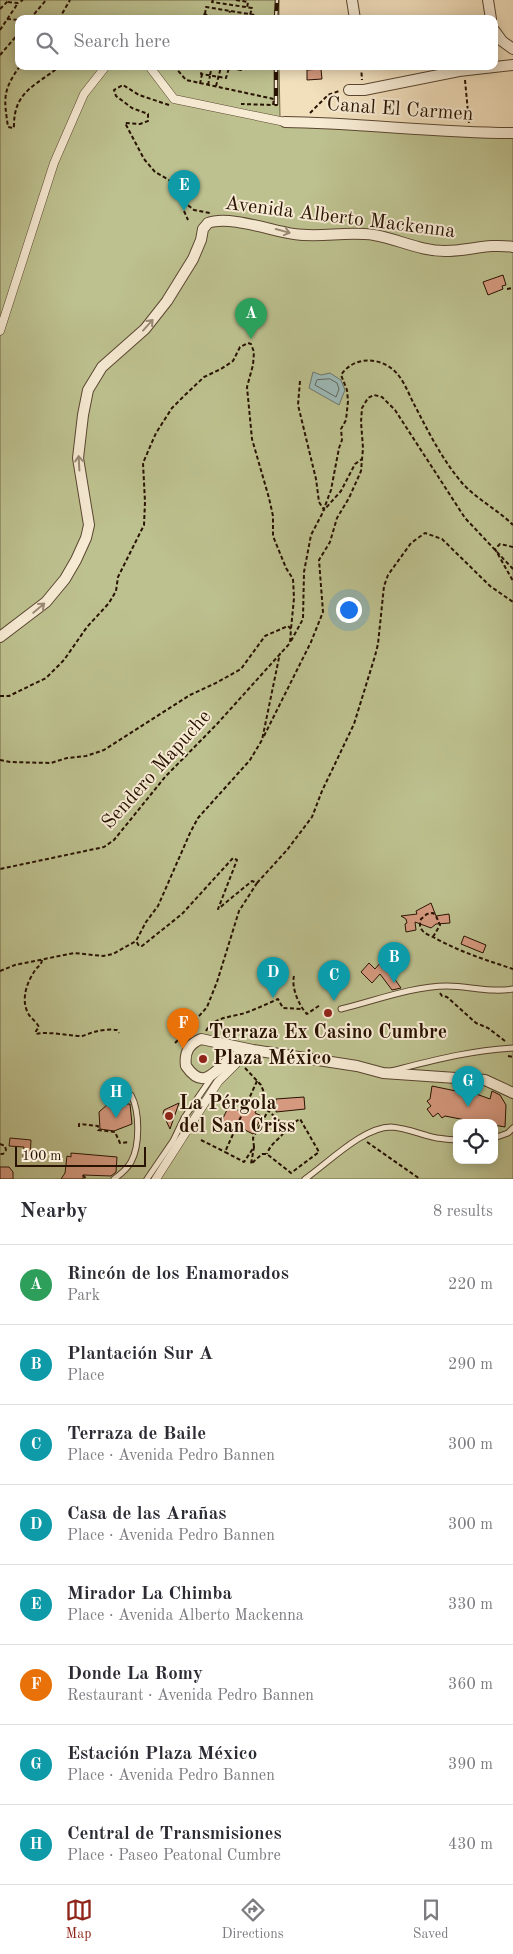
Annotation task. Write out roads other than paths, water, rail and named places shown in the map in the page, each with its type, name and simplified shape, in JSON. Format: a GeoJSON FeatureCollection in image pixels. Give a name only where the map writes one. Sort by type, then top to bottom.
{"type":"FeatureCollection","features":[{"type":"Feature","properties":{"kind":"street"},"geometry":{"type":"LineString","coordinates":[[352,0],[354,15]]}},
{"type":"Feature","properties":{"kind":"street"},"geometry":{"type":"LineString","coordinates":[[488,0],[490,15]]}},
{"type":"Feature","properties":{"kind":"street"},"geometry":{"type":"LineString","coordinates":[[498,36],[513,49]]}},
{"type":"Feature","properties":{"kind":"street"},"geometry":{"type":"LineString","coordinates":[[498,67],[513,65]]}},
{"type":"Feature","properties":{"kind":"street"},"geometry":{"type":"LineString","coordinates":[[0,331],[54,163],[84,94],[103,70]]}},
{"type":"Feature","properties":{"kind":"street"},"geometry":{"type":"LineString","coordinates":[[152,70],[174,100],[285,122]]}},
{"type":"Feature","properties":{"kind":"street"},"geometry":{"type":"LineString","coordinates":[[349,90],[364,90],[464,70]]}},
{"type":"Feature","properties":{"kind":"street","name":"Canal El Carmen"},"geometry":{"type":"LineString","coordinates":[[285,122],[335,123],[431,132],[513,133]]}},
{"type":"Feature","properties":{"kind":"street","name":"Avenida Alberto Mackenna"},"geometry":{"type":"LineString","coordinates":[[0,638],[46,602],[57,591],[73,567],[86,538],[89,525],[78,458],[88,390],[102,367],[145,329],[167,301],[193,259],[201,240],[203,229],[208,223],[219,221],[249,224],[297,234],[352,233],[375,235],[432,250],[458,250],[496,245],[513,247]]}},
{"type":"Feature","properties":{"kind":"street"},"geometry":{"type":"LineString","coordinates":[[254,1053],[232,1058],[214,1075],[202,1078],[190,1072],[185,1060],[188,1047],[201,1039],[254,1053],[327,1061],[384,1072],[485,1080],[513,1093]]}},
{"type":"Feature","properties":{"kind":"street"},"geometry":{"type":"LineString","coordinates":[[220,1043],[225,1052],[225,1064]]}},
{"type":"Feature","properties":{"kind":"street"},"geometry":{"type":"LineString","coordinates":[[156,1179],[218,1082],[238,1062],[254,1053]]}},
{"type":"Feature","properties":{"kind":"lane"},"geometry":{"type":"LineString","coordinates":[[340,1009],[401,993],[447,986],[498,992],[513,989]]}},
{"type":"Feature","properties":{"kind":"lane"},"geometry":{"type":"LineString","coordinates":[[384,1072],[490,1049],[512,1048]]}},
{"type":"Feature","properties":{"kind":"lane"},"geometry":{"type":"LineString","coordinates":[[147,1179],[173,1141],[184,1118],[214,1075]]}},
{"type":"Feature","properties":{"kind":"lane"},"geometry":{"type":"LineString","coordinates":[[114,1179],[132,1160],[138,1134],[138,1120],[131,1095],[125,1096],[123,1101]]}},
{"type":"Feature","properties":{"kind":"lane"},"geometry":{"type":"LineString","coordinates":[[305,1179],[362,1138],[379,1129],[392,1127],[437,1138],[453,1140]]}},
{"type":"Feature","properties":{"kind":"lane"},"geometry":{"type":"LineString","coordinates":[[498,1137],[508,1134],[513,1128]]}},
{"type":"Feature","properties":{"kind":"water"},"geometry":{"type":"Polygon","coordinates":[[[313,372],[321,375],[330,373],[341,380],[345,390],[339,405],[309,388],[313,372]]]}},
{"type":"Feature","properties":{"kind":"railway"},"geometry":{"type":"LineString","coordinates":[[276,15],[277,0]]}},
{"type":"Feature","properties":{"kind":"railway"},"geometry":{"type":"LineString","coordinates":[[276,70],[276,104]]}},
{"type":"Feature","properties":{"kind":"place","name":"Mirador La Chimba"},"geometry":{"type":"Point","coordinates":[184,211]}},
{"type":"Feature","properties":{"kind":"place","name":"Rincón de los Enamorados"},"geometry":{"type":"Point","coordinates":[251,339]}},
{"type":"Feature","properties":{"kind":"place","name":"Plantación Sur A"},"geometry":{"type":"Point","coordinates":[394,983]}},
{"type":"Feature","properties":{"kind":"place","name":"Casa de las Arañas"},"geometry":{"type":"Point","coordinates":[273,998]}},
{"type":"Feature","properties":{"kind":"place","name":"Terraza de Baile"},"geometry":{"type":"Point","coordinates":[334,1001]}},
{"type":"Feature","properties":{"kind":"place","name":"Terraza Ex Casino Cumbre"},"geometry":{"type":"Point","coordinates":[328,1013]}},
{"type":"Feature","properties":{"kind":"place","name":"Donde La Romy"},"geometry":{"type":"Point","coordinates":[183,1049]}},
{"type":"Feature","properties":{"kind":"place","name":"Plaza México"},"geometry":{"type":"Point","coordinates":[203,1059]}},
{"type":"Feature","properties":{"kind":"place","name":"Estación Plaza México"},"geometry":{"type":"Point","coordinates":[468,1107]}},
{"type":"Feature","properties":{"kind":"place","name":"La Pérgola del San Criss"},"geometry":{"type":"Point","coordinates":[169,1116]}},
{"type":"Feature","properties":{"kind":"place","name":"Central de Transmisiones"},"geometry":{"type":"Point","coordinates":[116,1118]}}]}
